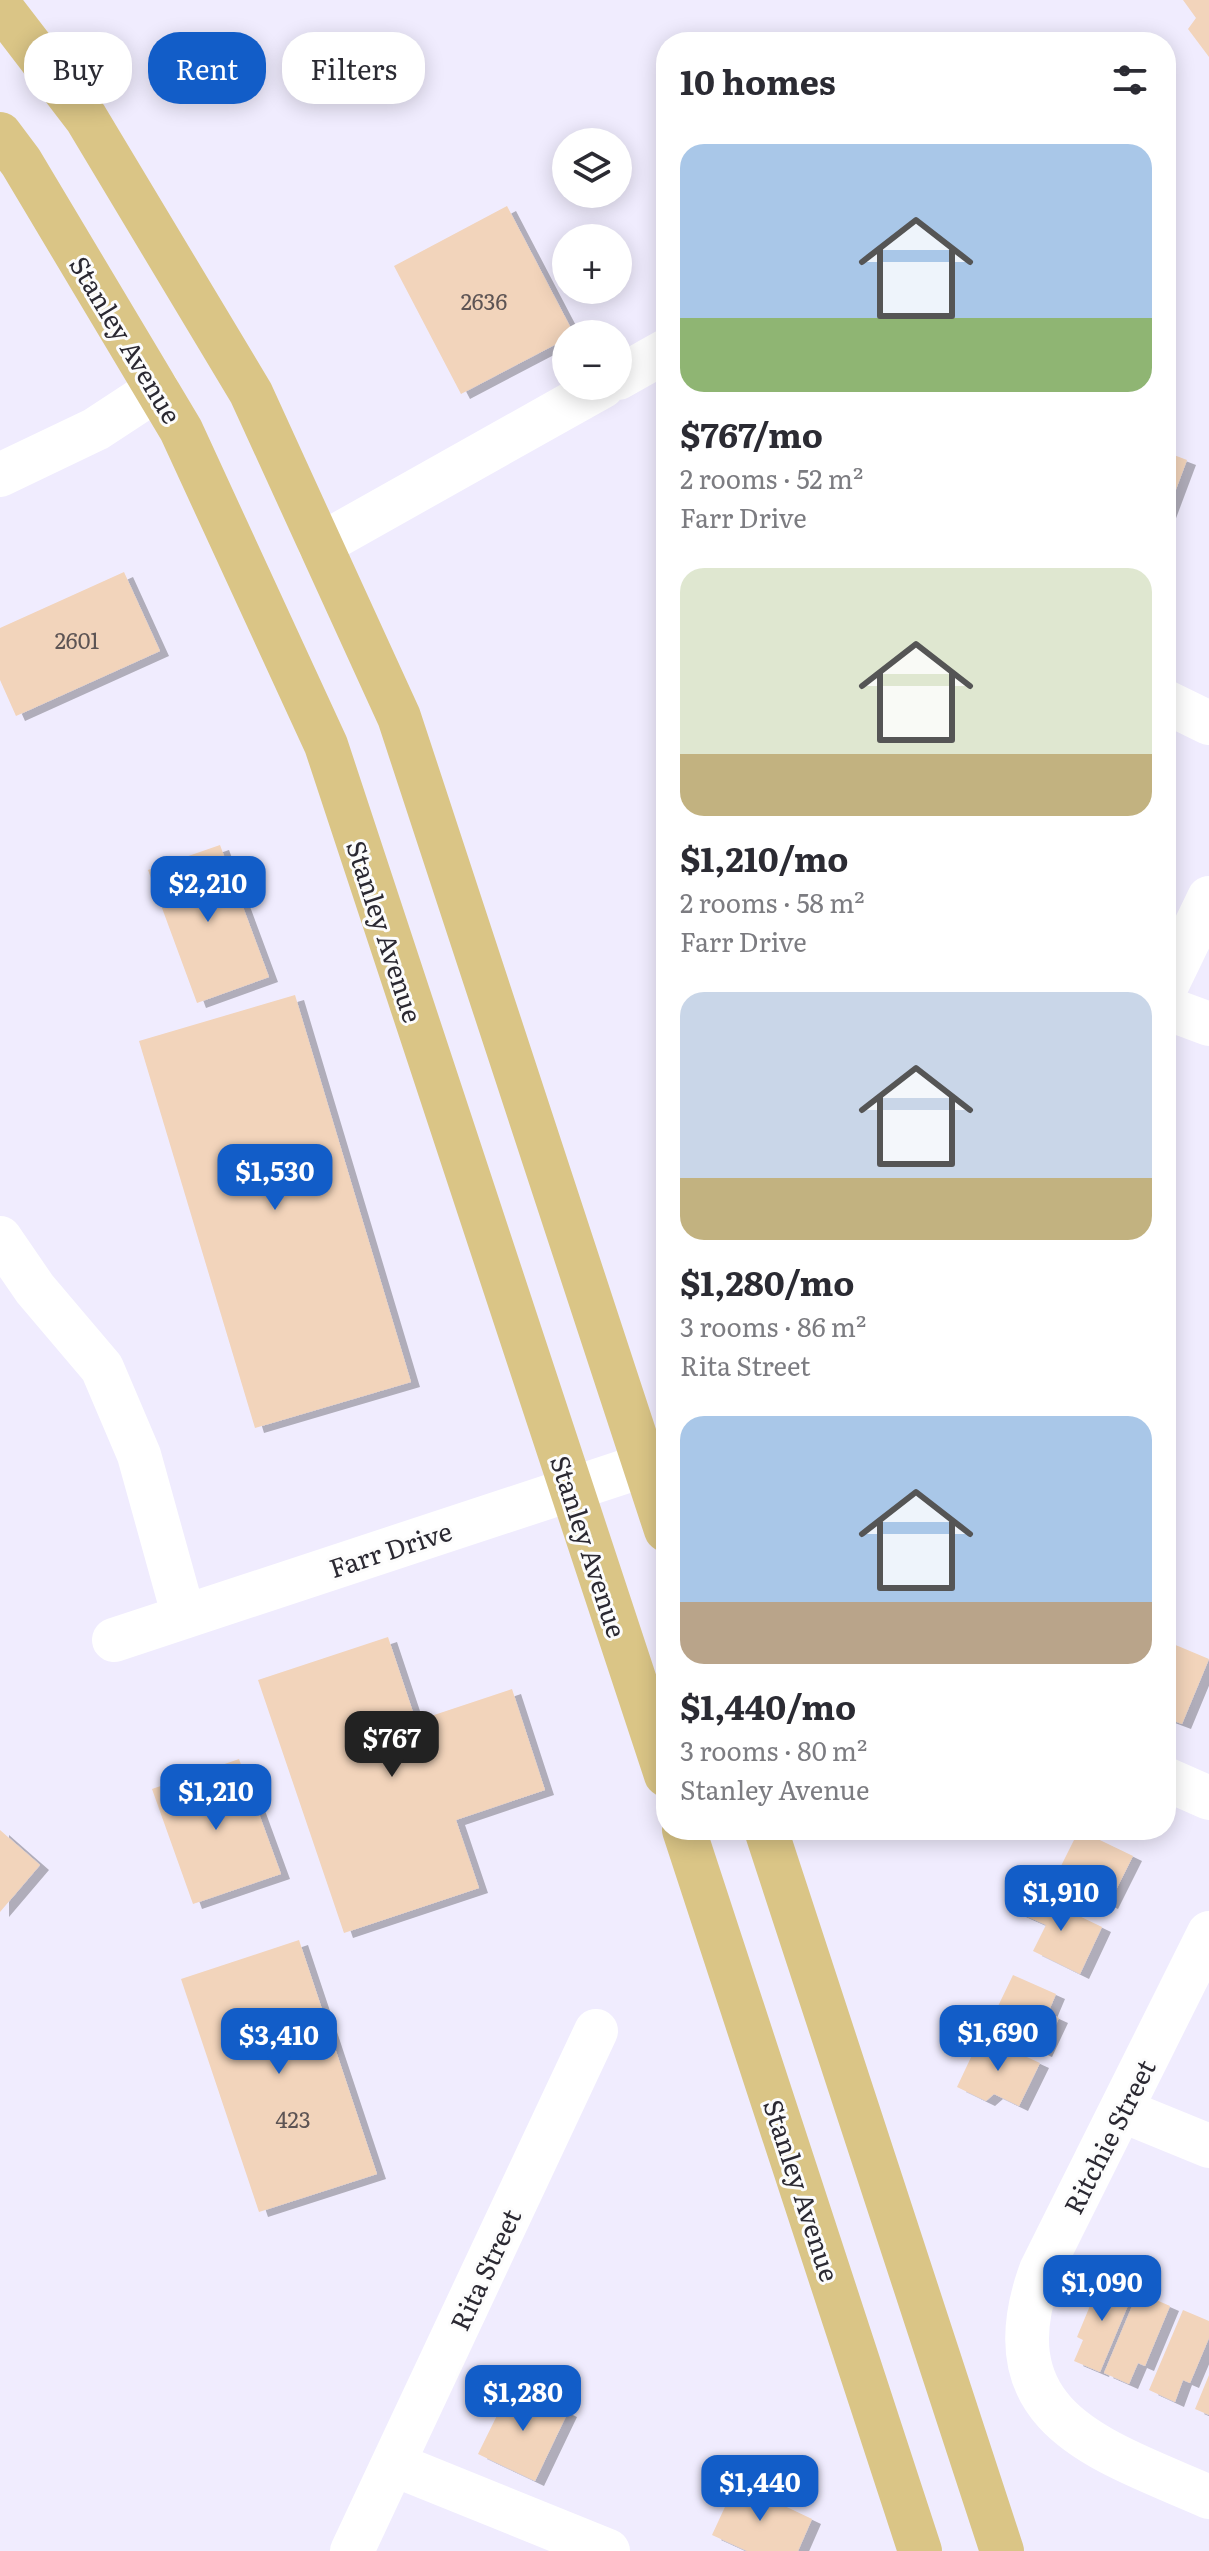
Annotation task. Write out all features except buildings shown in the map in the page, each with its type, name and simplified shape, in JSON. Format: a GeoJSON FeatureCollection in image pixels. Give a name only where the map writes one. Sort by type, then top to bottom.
{"type":"FeatureCollection","features":[{"type":"Feature","properties":{"kind":"main road"},"geometry":{"type":"LineString","coordinates":[[13,8],[86,118],[251,393],[399,717],[655,1461]]}},
{"type":"Feature","properties":{"kind":"main road","name":"Stanley Avenue"},"geometry":{"type":"LineString","coordinates":[[0,134],[21,162],[181,430],[326,745],[656,1745]]}},
{"type":"Feature","properties":{"kind":"main road","name":"Stanley Avenue"},"geometry":{"type":"LineString","coordinates":[[687,1840],[920,2551]]}},
{"type":"Feature","properties":{"kind":"main road"},"geometry":{"type":"LineString","coordinates":[[769,1840],[1002,2551]]}},
{"type":"Feature","properties":{"kind":"street"},"geometry":{"type":"LineString","coordinates":[[632,370],[656,357]]}},
{"type":"Feature","properties":{"kind":"street"},"geometry":{"type":"LineString","coordinates":[[0,475],[96,429],[157,389]]}},
{"type":"Feature","properties":{"kind":"street"},"geometry":{"type":"LineString","coordinates":[[320,545],[578,400]]}},
{"type":"Feature","properties":{"kind":"street"},"geometry":{"type":"LineString","coordinates":[[1176,966],[1209,898]]}},
{"type":"Feature","properties":{"kind":"street"},"geometry":{"type":"LineString","coordinates":[[1176,1012],[1209,1024]]}},
{"type":"Feature","properties":{"kind":"street"},"geometry":{"type":"LineString","coordinates":[[0,1238],[35,1289],[102,1368],[139,1455],[184,1617]]}},
{"type":"Feature","properties":{"kind":"street","name":"Farr Drive"},"geometry":{"type":"LineString","coordinates":[[114,1640],[655,1461]]}},
{"type":"Feature","properties":{"kind":"street"},"geometry":{"type":"LineString","coordinates":[[1176,1783],[1209,1798]]}},
{"type":"Feature","properties":{"kind":"street","name":"Ritchie Street"},"geometry":{"type":"LineString","coordinates":[[1209,1933],[1041,2270],[1029,2301],[1026,2322],[1027,2355],[1040,2390],[1070,2430],[1097,2448],[1209,2497]]}},
{"type":"Feature","properties":{"kind":"street","name":"Rita Street"},"geometry":{"type":"LineString","coordinates":[[352,2551],[596,2031]]}},
{"type":"Feature","properties":{"kind":"street"},"geometry":{"type":"LineString","coordinates":[[1121,2110],[1209,2146]]}},
{"type":"Feature","properties":{"kind":"street"},"geometry":{"type":"LineString","coordinates":[[393,2464],[608,2551]]}}]}
